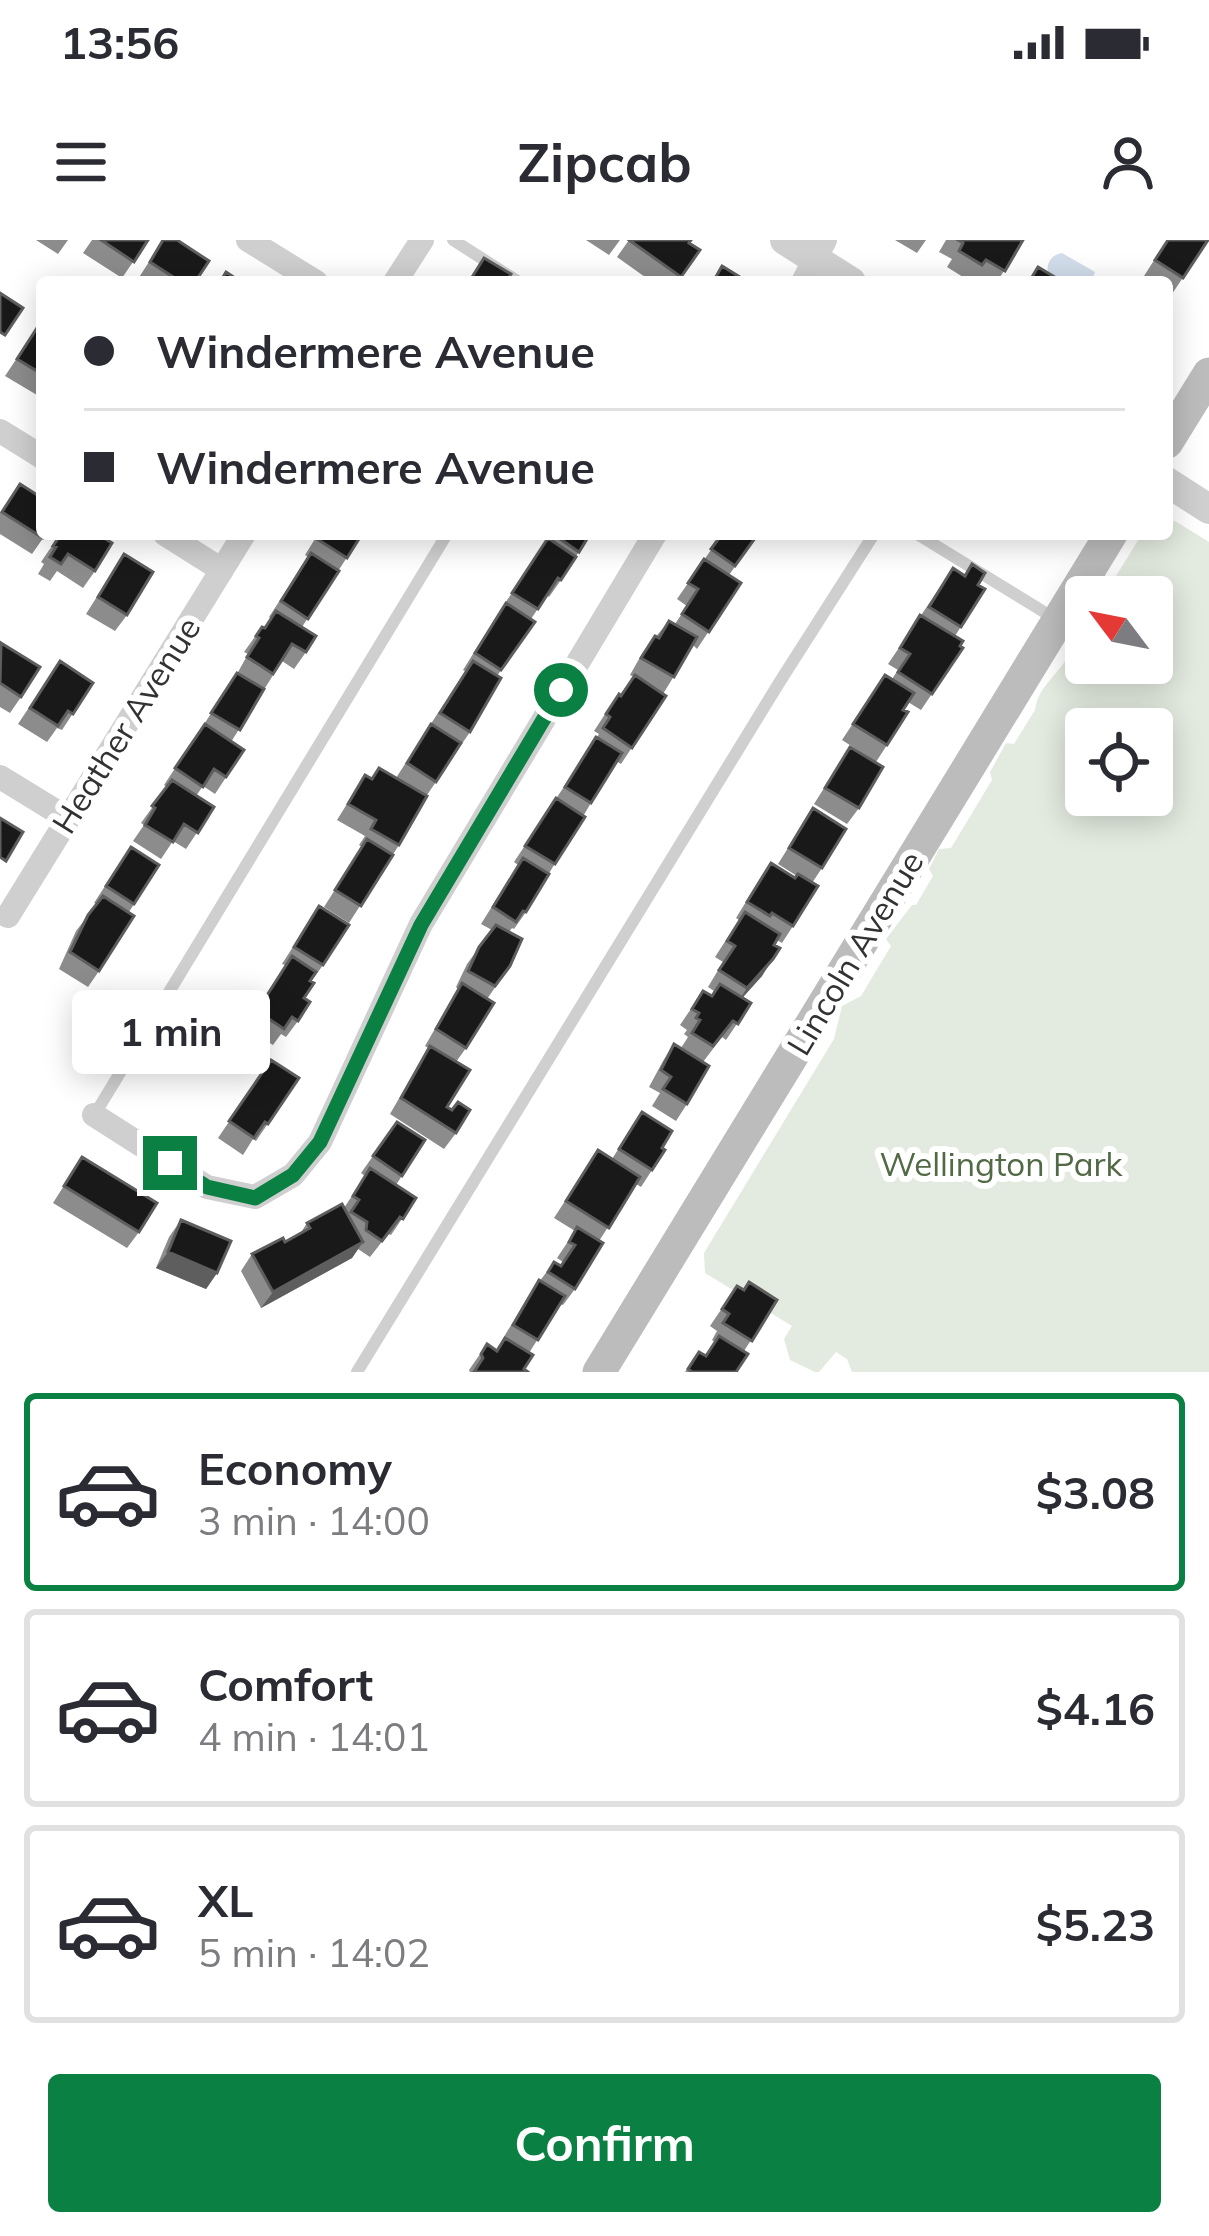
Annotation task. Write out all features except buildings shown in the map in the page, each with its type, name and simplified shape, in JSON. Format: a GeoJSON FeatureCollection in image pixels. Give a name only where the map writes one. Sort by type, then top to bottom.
{"type":"FeatureCollection","features":[{"type":"Feature","properties":{"kind":"main road"},"geometry":{"type":"LineString","coordinates":[[1173,432],[1209,374]]}},
{"type":"Feature","properties":{"kind":"main road","name":"Lincoln Avenue"},"geometry":{"type":"LineString","coordinates":[[598,1372],[1107,540]]}},
{"type":"Feature","properties":{"kind":"street"},"geometry":{"type":"LineString","coordinates":[[248,240],[306,276]]}},
{"type":"Feature","properties":{"kind":"street"},"geometry":{"type":"LineString","coordinates":[[399,276],[422,240]]}},
{"type":"Feature","properties":{"kind":"street"},"geometry":{"type":"LineString","coordinates":[[785,240],[841,276]]}},
{"type":"Feature","properties":{"kind":"street"},"geometry":{"type":"LineString","coordinates":[[0,431],[36,453]]}},
{"type":"Feature","properties":{"kind":"street"},"geometry":{"type":"LineString","coordinates":[[1173,486],[1209,509]]}},
{"type":"Feature","properties":{"kind":"street"},"geometry":{"type":"LineString","coordinates":[[175,540],[223,570]]}},
{"type":"Feature","properties":{"kind":"street","name":"Heather Avenue"},"geometry":{"type":"LineString","coordinates":[[8,916],[240,540]]}},
{"type":"Feature","properties":{"kind":"street"},"geometry":{"type":"LineString","coordinates":[[94,1115],[207,1187],[255,1198],[293,1175],[320,1142],[421,925],[651,540]]}},
{"type":"Feature","properties":{"kind":"street"},"geometry":{"type":"LineString","coordinates":[[0,777],[67,818]]}},
{"type":"Feature","properties":{"kind":"lane"},"geometry":{"type":"LineString","coordinates":[[453,240],[510,276]]}},
{"type":"Feature","properties":{"kind":"lane"},"geometry":{"type":"LineString","coordinates":[[94,1115],[444,540]]}},
{"type":"Feature","properties":{"kind":"lane"},"geometry":{"type":"LineString","coordinates":[[357,1372],[870,540]]}},
{"type":"Feature","properties":{"kind":"lane"},"geometry":{"type":"LineString","coordinates":[[927,540],[1058,621]]}},
{"type":"Feature","properties":{"kind":"green space","name":"Wellington Park"},"geometry":{"type":"Polygon","coordinates":[[[1175,521],[1209,542],[1209,1372],[852,1372],[847,1359],[836,1352],[815,1372],[790,1360],[784,1339],[792,1326],[766,1310],[741,1308],[733,1290],[705,1273],[704,1253],[834,1039],[842,1006],[861,996],[891,946],[886,939],[916,905],[933,876],[929,869],[939,849],[951,848],[992,780],[990,772],[1006,743],[1014,744],[1041,693],[1065,661],[1065,684],[1173,684],[1173,576],[1116,576],[1138,540],[1173,540],[1175,521]]]}},
{"type":"Feature","properties":{"kind":"shaded area"},"geometry":{"type":"Polygon","coordinates":[[[1062,253],[1095,272],[1093,276],[1051,276],[1048,266],[1062,253]]]}},
{"type":"Feature","properties":{"kind":"route"},"geometry":{"type":"LineString","coordinates":[[170,1163],[207,1187],[255,1198],[293,1175],[320,1142],[421,925],[561,690]]}}]}
